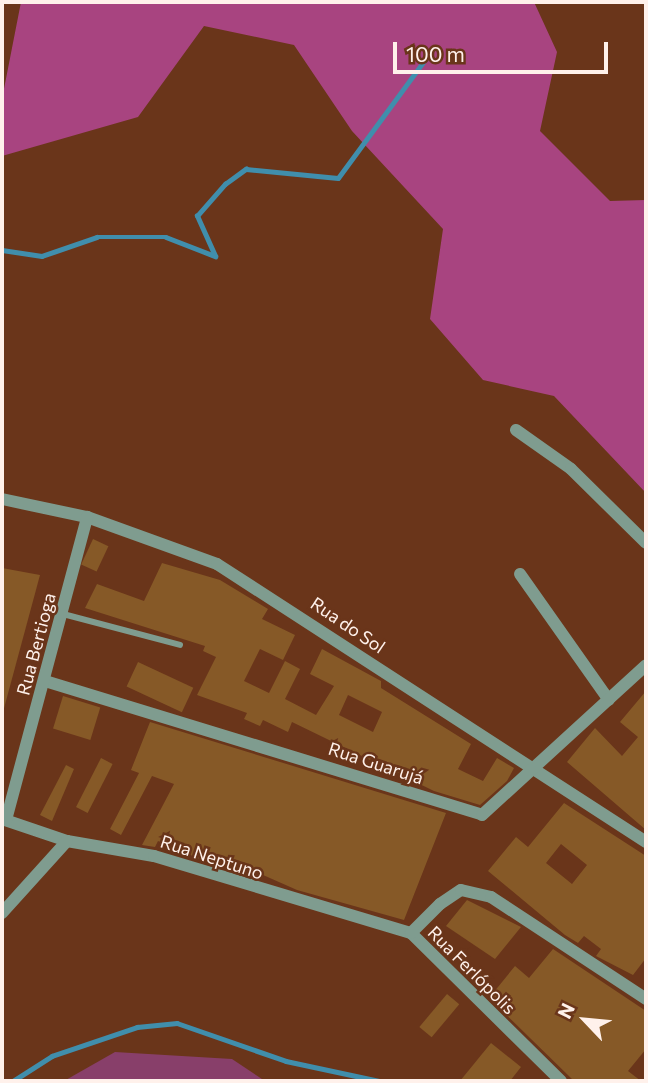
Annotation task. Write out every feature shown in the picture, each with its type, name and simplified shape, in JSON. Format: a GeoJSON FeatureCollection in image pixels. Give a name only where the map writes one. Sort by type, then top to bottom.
{"type":"FeatureCollection","features":[{"type":"Feature","properties":{"kind":"street"},"geometry":{"type":"LineString","coordinates":[[516,429],[571,469],[646,543]]}},
{"type":"Feature","properties":{"kind":"street","name":"Rua do Sol"},"geometry":{"type":"LineString","coordinates":[[2,499],[87,517],[196,554],[246,580],[531,772],[646,842]]}},
{"type":"Feature","properties":{"kind":"street","name":"Rua Bertioga"},"geometry":{"type":"LineString","coordinates":[[4,820],[45,681],[87,517]]}},
{"type":"Feature","properties":{"kind":"street"},"geometry":{"type":"LineString","coordinates":[[520,573],[609,700]]}},
{"type":"Feature","properties":{"kind":"street","name":"Rua Guarujá"},"geometry":{"type":"LineString","coordinates":[[45,681],[477,814],[498,807],[531,772],[645,668]]}},
{"type":"Feature","properties":{"kind":"street","name":"Rua Neptuno"},"geometry":{"type":"LineString","coordinates":[[4,820],[67,841],[153,856],[411,933]]}},
{"type":"Feature","properties":{"kind":"street"},"geometry":{"type":"LineString","coordinates":[[2,914],[67,841]]}},
{"type":"Feature","properties":{"kind":"street","name":"Rua Ferlópolis"},"geometry":{"type":"LineString","coordinates":[[561,1081],[411,933],[454,892],[477,891],[646,999]]}},
{"type":"Feature","properties":{"kind":"lane"},"geometry":{"type":"LineString","coordinates":[[63,614],[180,645]]}},
{"type":"Feature","properties":{"kind":"shaded area"},"geometry":{"type":"Polygon","coordinates":[[[21,2],[534,2],[557,52],[540,131],[610,201],[646,200],[646,493],[554,396],[483,380],[430,319],[443,229],[352,131],[294,45],[204,26],[138,117],[2,156],[2,99],[21,2]]]}},
{"type":"Feature","properties":{"kind":"shaded area"},"geometry":{"type":"Polygon","coordinates":[[[115,1052],[232,1059],[265,1081],[64,1081],[115,1052]]]}},
{"type":"Feature","properties":{"kind":"building"},"geometry":{"type":"Polygon","coordinates":[[[93,539],[108,546],[97,572],[81,564],[93,539]]]}},
{"type":"Feature","properties":{"kind":"building"},"geometry":{"type":"Polygon","coordinates":[[[162,563],[220,580],[268,609],[262,619],[295,635],[283,660],[260,649],[244,681],[269,693],[285,661],[300,669],[285,699],[316,715],[334,686],[310,674],[322,649],[381,681],[381,688],[471,744],[458,769],[483,781],[497,758],[514,768],[507,781],[480,805],[434,791],[292,722],[288,732],[263,720],[260,726],[244,719],[247,713],[197,695],[216,657],[203,651],[205,646],[85,608],[97,584],[144,601],[162,563]],[[348,695],[339,715],[373,732],[382,712],[348,695]]]}},
{"type":"Feature","properties":{"kind":"building"},"geometry":{"type":"Polygon","coordinates":[[[2,568],[40,575],[3,712],[2,712],[2,568]]]}},
{"type":"Feature","properties":{"kind":"building"},"geometry":{"type":"Polygon","coordinates":[[[138,662],[193,688],[182,712],[127,686],[138,662]]]}},
{"type":"Feature","properties":{"kind":"building"},"geometry":{"type":"Polygon","coordinates":[[[646,691],[646,830],[567,762],[595,728],[622,756],[638,737],[620,722],[646,691]]]}},
{"type":"Feature","properties":{"kind":"building"},"geometry":{"type":"Polygon","coordinates":[[[63,696],[100,707],[90,740],[53,729],[63,696]]]}},
{"type":"Feature","properties":{"kind":"building"},"geometry":{"type":"Polygon","coordinates":[[[150,722],[446,813],[404,920],[297,890],[234,862],[231,869],[212,859],[209,863],[158,841],[155,847],[142,845],[174,784],[152,776],[121,835],[110,829],[139,773],[131,770],[150,722]]]}},
{"type":"Feature","properties":{"kind":"building"},"geometry":{"type":"Polygon","coordinates":[[[101,758],[113,764],[88,813],[76,807],[101,758]]]}},
{"type":"Feature","properties":{"kind":"building"},"geometry":{"type":"Polygon","coordinates":[[[66,765],[74,769],[52,821],[40,815],[66,765]]]}},
{"type":"Feature","properties":{"kind":"building"},"geometry":{"type":"Polygon","coordinates":[[[564,803],[646,856],[646,958],[633,975],[596,956],[601,949],[584,936],[578,943],[565,935],[488,871],[516,837],[528,847],[564,803]],[[561,844],[546,863],[572,884],[587,865],[561,844]]]}},
{"type":"Feature","properties":{"kind":"building"},"geometry":{"type":"Polygon","coordinates":[[[467,900],[521,927],[495,959],[446,926],[467,900]]]}},
{"type":"Feature","properties":{"kind":"building"},"geometry":{"type":"Polygon","coordinates":[[[553,949],[646,1011],[646,1049],[628,1071],[641,1081],[574,1081],[489,998],[515,966],[529,978],[553,949]]]}},
{"type":"Feature","properties":{"kind":"building"},"geometry":{"type":"Polygon","coordinates":[[[447,994],[459,1004],[432,1037],[419,1027],[447,994]]]}},
{"type":"Feature","properties":{"kind":"building"},"geometry":{"type":"Polygon","coordinates":[[[491,1043],[521,1067],[510,1081],[460,1081],[491,1043]]]}},
{"type":"Feature","properties":{"kind":"waterway"},"geometry":{"type":"LineString","coordinates":[[2,250],[42,256],[97,237],[166,237],[215,256],[197,216],[225,184],[246,169],[338,178],[429,54]]}},
{"type":"Feature","properties":{"kind":"waterway"},"geometry":{"type":"LineString","coordinates":[[13,1081],[52,1056],[137,1027],[177,1023],[286,1061],[379,1081]]}}]}
